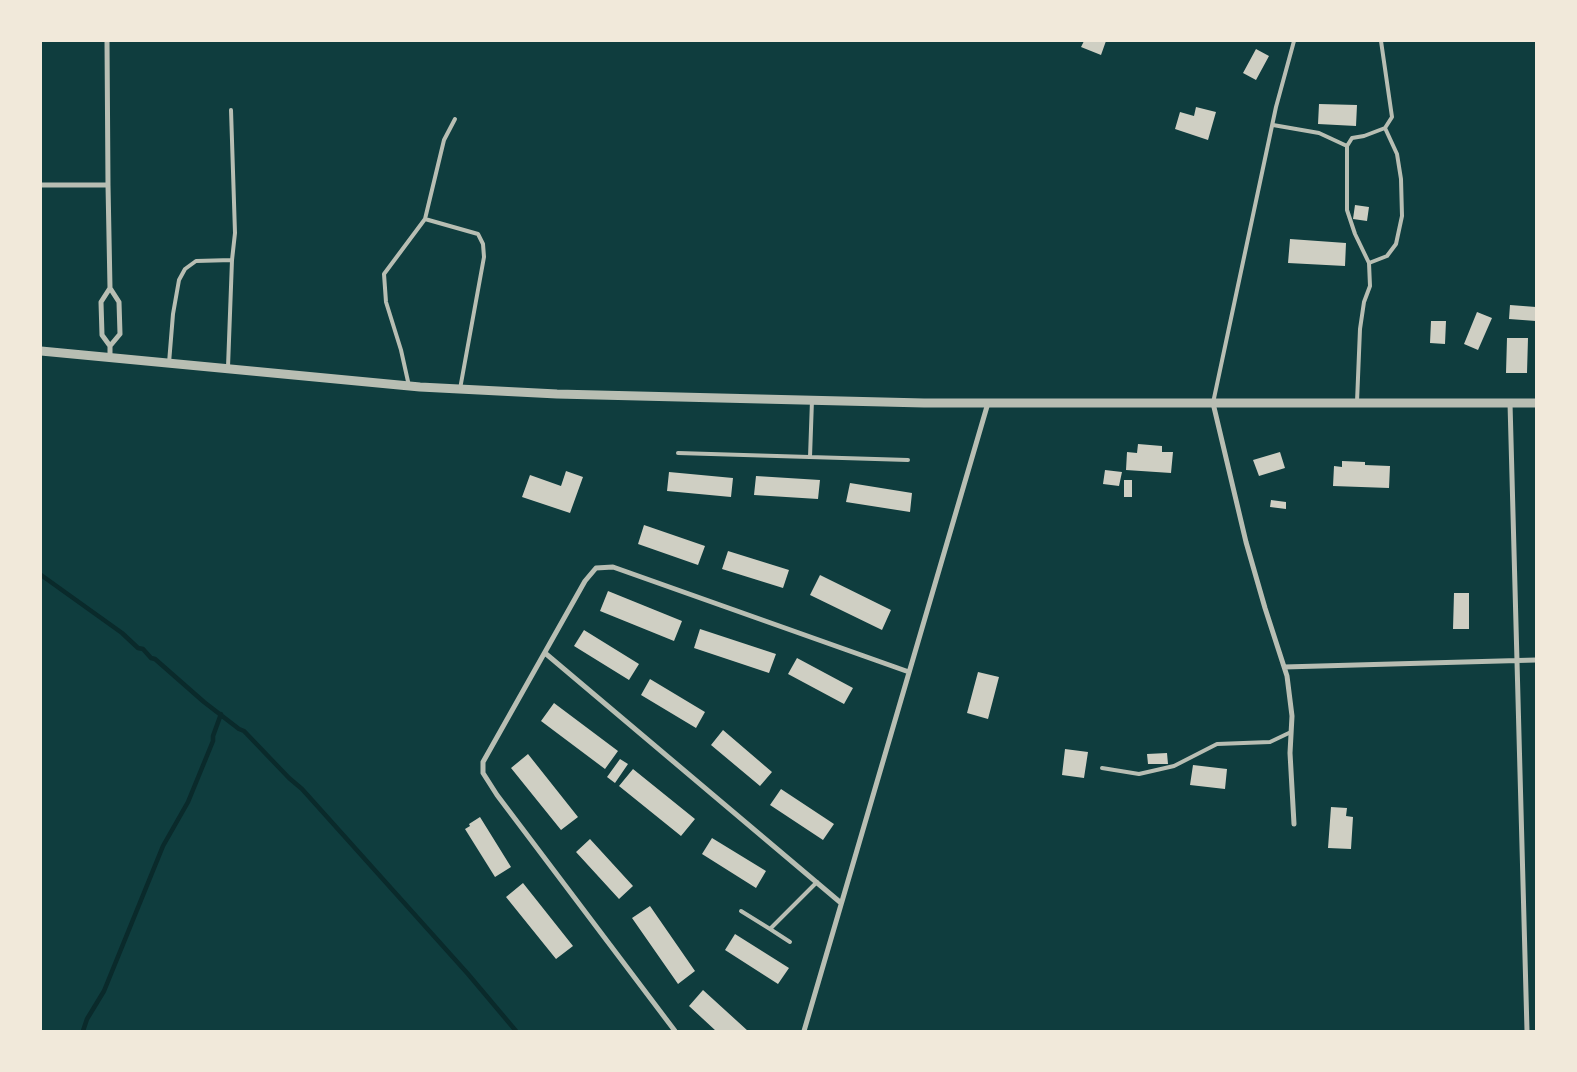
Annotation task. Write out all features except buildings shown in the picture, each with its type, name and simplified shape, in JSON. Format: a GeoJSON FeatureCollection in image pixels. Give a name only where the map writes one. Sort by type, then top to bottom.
{"type":"FeatureCollection","features":[{"type":"Feature","properties":{"kind":"street"},"geometry":{"type":"LineString","coordinates":[[107,41],[110,288],[119,302],[120,334],[110,346]]}},
{"type":"Feature","properties":{"kind":"street"},"geometry":{"type":"LineString","coordinates":[[41,184],[108,185]]}},
{"type":"Feature","properties":{"kind":"street"},"geometry":{"type":"LineString","coordinates":[[110,288],[101,302],[102,335],[110,346],[110,358]]}},
{"type":"Feature","properties":{"kind":"street"},"geometry":{"type":"LineString","coordinates":[[41,351],[409,386],[557,394],[988,403],[1536,403]]}},
{"type":"Feature","properties":{"kind":"street"},"geometry":{"type":"LineString","coordinates":[[804,1031],[988,403]]}},
{"type":"Feature","properties":{"kind":"street"},"geometry":{"type":"LineString","coordinates":[[1213,403],[1246,542],[1284,667],[1292,716],[1290,753],[1294,824]]}},
{"type":"Feature","properties":{"kind":"street"},"geometry":{"type":"LineString","coordinates":[[1510,403],[1527,1031]]}},
{"type":"Feature","properties":{"kind":"street"},"geometry":{"type":"LineString","coordinates":[[675,1031],[496,795],[483,773],[483,762],[584,582],[596,568],[613,567],[909,672]]}},
{"type":"Feature","properties":{"kind":"street"},"geometry":{"type":"LineString","coordinates":[[545,653],[841,902]]}},
{"type":"Feature","properties":{"kind":"street"},"geometry":{"type":"LineString","coordinates":[[1284,667],[1536,660]]}},
{"type":"Feature","properties":{"kind":"lane"},"geometry":{"type":"LineString","coordinates":[[1213,403],[1272,125],[1294,41]]}},
{"type":"Feature","properties":{"kind":"lane"},"geometry":{"type":"LineString","coordinates":[[1356,403],[1360,329],[1364,302],[1370,286],[1369,263],[1355,234],[1347,210],[1347,146],[1352,138],[1364,136],[1385,128],[1392,117],[1381,41]]}},
{"type":"Feature","properties":{"kind":"lane"},"geometry":{"type":"LineString","coordinates":[[228,369],[232,260],[235,234],[231,110]]}},
{"type":"Feature","properties":{"kind":"lane"},"geometry":{"type":"LineString","coordinates":[[409,386],[401,350],[386,302],[384,274],[425,219],[444,140],[455,119]]}},
{"type":"Feature","properties":{"kind":"lane"},"geometry":{"type":"LineString","coordinates":[[1272,125],[1319,133],[1347,146]]}},
{"type":"Feature","properties":{"kind":"lane"},"geometry":{"type":"LineString","coordinates":[[1369,263],[1387,256],[1396,244],[1402,216],[1401,180],[1397,154],[1385,128]]}},
{"type":"Feature","properties":{"kind":"lane"},"geometry":{"type":"LineString","coordinates":[[425,219],[478,234],[483,244],[484,257],[460,390]]}},
{"type":"Feature","properties":{"kind":"lane"},"geometry":{"type":"LineString","coordinates":[[169,363],[172,314],[179,280],[185,269],[196,261],[232,260]]}},
{"type":"Feature","properties":{"kind":"lane"},"geometry":{"type":"LineString","coordinates":[[810,457],[812,400]]}},
{"type":"Feature","properties":{"kind":"lane"},"geometry":{"type":"LineString","coordinates":[[678,454],[908,460]]}},
{"type":"Feature","properties":{"kind":"lane"},"geometry":{"type":"LineString","coordinates":[[1102,768],[1138,774],[1174,766],[1217,744],[1270,742],[1291,732]]}},
{"type":"Feature","properties":{"kind":"lane"},"geometry":{"type":"LineString","coordinates":[[770,929],[817,882]]}},
{"type":"Feature","properties":{"kind":"lane"},"geometry":{"type":"LineString","coordinates":[[741,911],[790,942]]}},
{"type":"Feature","properties":{"kind":"waterway"},"geometry":{"type":"LineString","coordinates":[[41,575],[122,633],[138,648],[143,649],[151,658],[155,659],[204,702],[244,731],[302,789],[468,974],[516,1031]]}},
{"type":"Feature","properties":{"kind":"waterway"},"geometry":{"type":"LineString","coordinates":[[83,1031],[87,1019],[104,991],[163,846],[188,802],[213,741],[221,714]]}}]}
